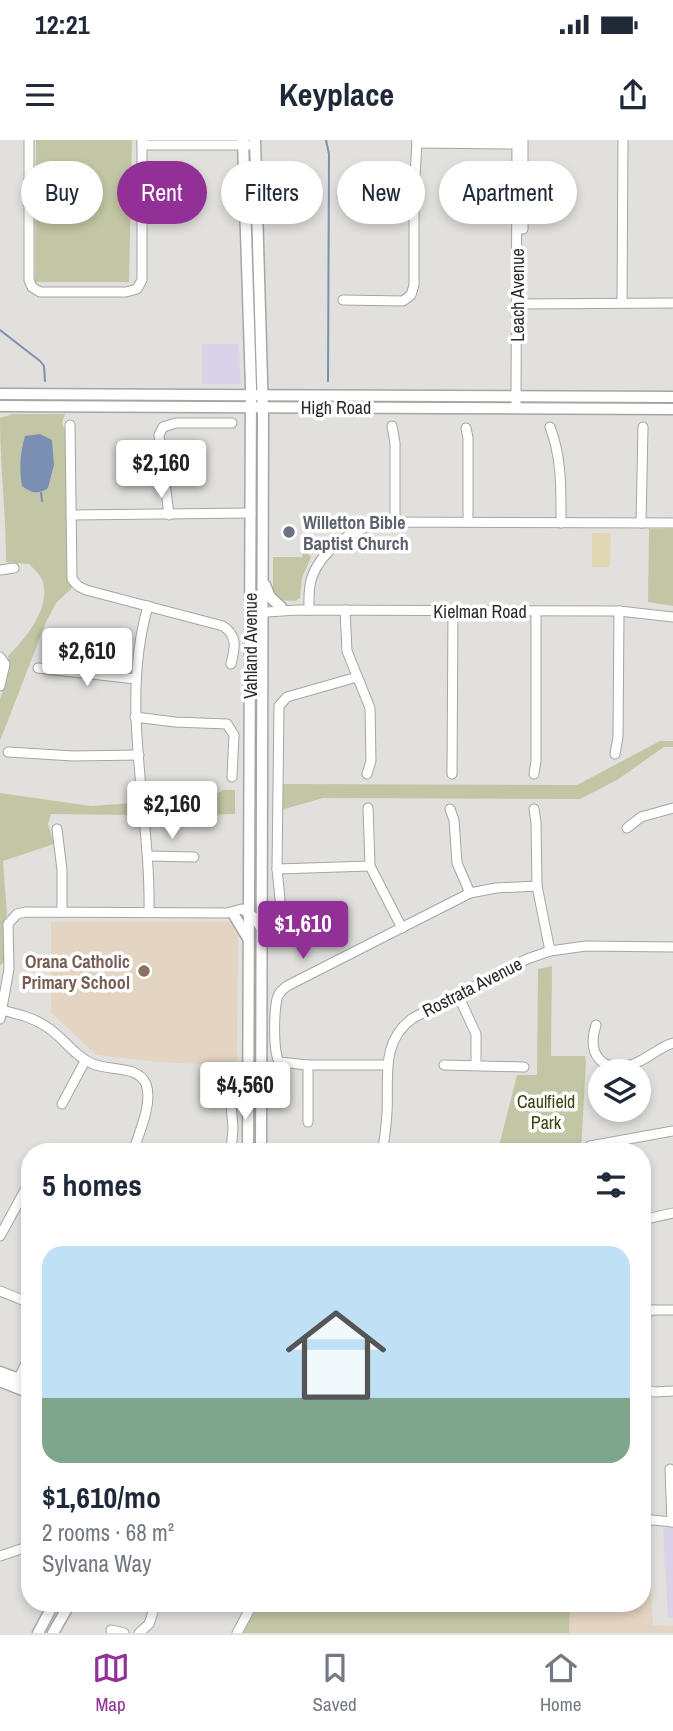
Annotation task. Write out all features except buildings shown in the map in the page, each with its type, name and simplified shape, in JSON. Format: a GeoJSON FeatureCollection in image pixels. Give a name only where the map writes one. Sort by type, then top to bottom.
{"type":"FeatureCollection","features":[{"type":"Feature","properties":{"kind":"main road","name":"Vahland Avenue"},"geometry":{"type":"LineString","coordinates":[[249,142],[265,611],[261,1143]]}},
{"type":"Feature","properties":{"kind":"main road","name":"High Road"},"geometry":{"type":"LineString","coordinates":[[0,394],[257,401]]}},
{"type":"Feature","properties":{"kind":"main road","name":"High Road"},"geometry":{"type":"LineString","coordinates":[[0,406],[257,401],[519,402],[673,397]]}},
{"type":"Feature","properties":{"kind":"main road","name":"Vahland Avenue"},"geometry":{"type":"LineString","coordinates":[[248,1143],[250,591],[257,401]]}},
{"type":"Feature","properties":{"kind":"main road","name":"High Road"},"geometry":{"type":"LineString","coordinates":[[519,402],[673,409]]}},
{"type":"Feature","properties":{"kind":"main road"},"geometry":{"type":"LineString","coordinates":[[263,579],[270,597],[281,607]]}},
{"type":"Feature","properties":{"kind":"main road"},"geometry":{"type":"LineString","coordinates":[[250,591],[265,611],[256,616],[255,630],[250,639]]}},
{"type":"Feature","properties":{"kind":"main road"},"geometry":{"type":"LineString","coordinates":[[230,914],[249,940]]}},
{"type":"Feature","properties":{"kind":"main road"},"geometry":{"type":"LineString","coordinates":[[0,1372],[21,1385]]}},
{"type":"Feature","properties":{"kind":"main road"},"geometry":{"type":"LineString","coordinates":[[0,1381],[21,1382]]}},
{"type":"Feature","properties":{"kind":"main road"},"geometry":{"type":"LineString","coordinates":[[38,1633],[49,1612]]}},
{"type":"Feature","properties":{"kind":"main road"},"geometry":{"type":"LineString","coordinates":[[53,1633],[64,1612]]}},
{"type":"Feature","properties":{"kind":"street"},"geometry":{"type":"LineString","coordinates":[[29,140],[29,280],[32,288],[40,292],[126,292],[137,289],[142,281],[142,142],[249,142]]}},
{"type":"Feature","properties":{"kind":"street"},"geometry":{"type":"LineString","coordinates":[[622,303],[623,140]]}},
{"type":"Feature","properties":{"kind":"street"},"geometry":{"type":"LineString","coordinates":[[416,161],[417,142],[520,142]]}},
{"type":"Feature","properties":{"kind":"street","name":"Leach Avenue"},"geometry":{"type":"LineString","coordinates":[[519,402],[520,142]]}},
{"type":"Feature","properties":{"kind":"street"},"geometry":{"type":"LineString","coordinates":[[343,300],[403,301],[411,295],[414,285],[414,224]]}},
{"type":"Feature","properties":{"kind":"street"},"geometry":{"type":"LineString","coordinates":[[520,303],[673,303]]}},
{"type":"Feature","properties":{"kind":"street"},"geometry":{"type":"LineString","coordinates":[[169,515],[159,435],[163,427],[176,423],[232,423]]}},
{"type":"Feature","properties":{"kind":"street"},"geometry":{"type":"LineString","coordinates":[[70,425],[70,572],[78,586],[214,623],[230,630],[235,641],[231,664]]}},
{"type":"Feature","properties":{"kind":"street"},"geometry":{"type":"LineString","coordinates":[[392,426],[396,443],[395,522]]}},
{"type":"Feature","properties":{"kind":"street"},"geometry":{"type":"LineString","coordinates":[[550,427],[560,465],[561,523]]}},
{"type":"Feature","properties":{"kind":"street"},"geometry":{"type":"LineString","coordinates":[[641,523],[643,427]]}},
{"type":"Feature","properties":{"kind":"street"},"geometry":{"type":"LineString","coordinates":[[466,428],[468,523]]}},
{"type":"Feature","properties":{"kind":"street"},"geometry":{"type":"LineString","coordinates":[[71,515],[251,513]]}},
{"type":"Feature","properties":{"kind":"street"},"geometry":{"type":"LineString","coordinates":[[309,610],[309,590],[316,568],[339,543],[358,528],[395,522],[673,523]]}},
{"type":"Feature","properties":{"kind":"street"},"geometry":{"type":"LineString","coordinates":[[0,570],[14,568]]}},
{"type":"Feature","properties":{"kind":"street"},"geometry":{"type":"LineString","coordinates":[[148,606],[136,679],[135,717],[149,856],[149,912]]}},
{"type":"Feature","properties":{"kind":"street","name":"Kielman Road"},"geometry":{"type":"LineString","coordinates":[[265,611],[281,607],[297,610]]}},
{"type":"Feature","properties":{"kind":"street"},"geometry":{"type":"LineString","coordinates":[[345,610],[347,651],[370,708],[370,761],[367,774]]}},
{"type":"Feature","properties":{"kind":"street","name":"Kielman Road"},"geometry":{"type":"LineString","coordinates":[[265,611],[619,611],[670,618]]}},
{"type":"Feature","properties":{"kind":"street"},"geometry":{"type":"LineString","coordinates":[[453,611],[453,774]]}},
{"type":"Feature","properties":{"kind":"street"},"geometry":{"type":"LineString","coordinates":[[534,774],[536,611]]}},
{"type":"Feature","properties":{"kind":"street"},"geometry":{"type":"LineString","coordinates":[[615,754],[618,737],[619,611]]}},
{"type":"Feature","properties":{"kind":"street"},"geometry":{"type":"LineString","coordinates":[[0,657],[5,664],[0,686]]}},
{"type":"Feature","properties":{"kind":"street"},"geometry":{"type":"LineString","coordinates":[[38,668],[136,679]]}},
{"type":"Feature","properties":{"kind":"street"},"geometry":{"type":"LineString","coordinates":[[280,899],[277,869],[279,706],[287,697],[357,677]]}},
{"type":"Feature","properties":{"kind":"street"},"geometry":{"type":"LineString","coordinates":[[135,717],[227,724],[234,734],[232,777]]}},
{"type":"Feature","properties":{"kind":"street"},"geometry":{"type":"LineString","coordinates":[[8,752],[73,756],[139,755]]}},
{"type":"Feature","properties":{"kind":"street"},"geometry":{"type":"LineString","coordinates":[[368,808],[370,866],[402,928]]}},
{"type":"Feature","properties":{"kind":"street"},"geometry":{"type":"LineString","coordinates":[[627,828],[641,817],[673,808]]}},
{"type":"Feature","properties":{"kind":"street"},"geometry":{"type":"LineString","coordinates":[[450,809],[454,820],[457,863],[470,893]]}},
{"type":"Feature","properties":{"kind":"street"},"geometry":{"type":"LineString","coordinates":[[534,809],[537,886],[550,951]]}},
{"type":"Feature","properties":{"kind":"street"},"geometry":{"type":"LineString","coordinates":[[57,829],[62,870],[62,912]]}},
{"type":"Feature","properties":{"kind":"street"},"geometry":{"type":"LineString","coordinates":[[149,856],[194,857]]}},
{"type":"Feature","properties":{"kind":"street"},"geometry":{"type":"LineString","coordinates":[[277,869],[370,866]]}},
{"type":"Feature","properties":{"kind":"street"},"geometry":{"type":"LineString","coordinates":[[387,1065],[282,1064],[277,1059],[276,1003],[279,994],[287,986],[470,893],[496,888],[537,886]]}},
{"type":"Feature","properties":{"kind":"street"},"geometry":{"type":"LineString","coordinates":[[249,913],[262,896]]}},
{"type":"Feature","properties":{"kind":"street"},"geometry":{"type":"LineString","coordinates":[[138,1143],[146,1107],[145,1081],[134,1072],[111,1070],[85,1061],[48,1027],[25,1016],[1,1015],[7,931],[11,919],[26,912],[230,914],[242,909],[249,913],[261,928]]}},
{"type":"Feature","properties":{"kind":"street","name":"Rostrata Avenue"},"geometry":{"type":"LineString","coordinates":[[383,1143],[387,1114],[387,1065],[394,1038],[404,1024],[527,959],[550,951],[586,946],[673,947]]}},
{"type":"Feature","properties":{"kind":"street"},"geometry":{"type":"LineString","coordinates":[[458,995],[476,1034],[476,1065]]}},
{"type":"Feature","properties":{"kind":"street"},"geometry":{"type":"LineString","coordinates":[[596,1025],[593,1049],[599,1060],[608,1065],[631,1065],[673,1042]]}},
{"type":"Feature","properties":{"kind":"street"},"geometry":{"type":"LineString","coordinates":[[62,1104],[85,1061]]}},
{"type":"Feature","properties":{"kind":"street"},"geometry":{"type":"LineString","coordinates":[[308,1065],[308,1122]]}},
{"type":"Feature","properties":{"kind":"street"},"geometry":{"type":"LineString","coordinates":[[444,1065],[524,1066]]}},
{"type":"Feature","properties":{"kind":"street"},"geometry":{"type":"LineString","coordinates":[[231,1104],[232,1143]]}},
{"type":"Feature","properties":{"kind":"street"},"geometry":{"type":"LineString","coordinates":[[607,1143],[673,1131]]}},
{"type":"Feature","properties":{"kind":"street"},"geometry":{"type":"LineString","coordinates":[[0,1236],[21,1198]]}},
{"type":"Feature","properties":{"kind":"street"},"geometry":{"type":"LineString","coordinates":[[651,1218],[673,1213]]}},
{"type":"Feature","properties":{"kind":"street"},"geometry":{"type":"LineString","coordinates":[[0,1292],[21,1300]]}},
{"type":"Feature","properties":{"kind":"street"},"geometry":{"type":"LineString","coordinates":[[651,1310],[673,1310]]}},
{"type":"Feature","properties":{"kind":"street"},"geometry":{"type":"LineString","coordinates":[[17,1382],[21,1374]]}},
{"type":"Feature","properties":{"kind":"street"},"geometry":{"type":"LineString","coordinates":[[651,1391],[673,1391]]}},
{"type":"Feature","properties":{"kind":"street"},"geometry":{"type":"LineString","coordinates":[[651,1520],[673,1522],[670,1469]]}},
{"type":"Feature","properties":{"kind":"street"},"geometry":{"type":"LineString","coordinates":[[0,1556],[21,1549]]}},
{"type":"Feature","properties":{"kind":"street"},"geometry":{"type":"LineString","coordinates":[[139,1633],[149,1624],[153,1612]]}},
{"type":"Feature","properties":{"kind":"street"},"geometry":{"type":"LineString","coordinates":[[237,1633],[248,1612]]}},
{"type":"Feature","properties":{"kind":"street"},"geometry":{"type":"LineString","coordinates":[[111,1630],[124,1633]]}},
{"type":"Feature","properties":{"kind":"shaded area"},"geometry":{"type":"Polygon","coordinates":[[[202,344],[238,344],[241,384],[202,384],[202,344]]]}},
{"type":"Feature","properties":{"kind":"shaded area","name":"Orana Catholic Primary School"},"geometry":{"type":"Polygon","coordinates":[[[51,922],[232,922],[238,931],[237,1066],[96,1055],[51,1012],[51,922]]]}},
{"type":"Feature","properties":{"kind":"shaded area"},"geometry":{"type":"Polygon","coordinates":[[[663,1528],[673,1528],[673,1618],[668,1618],[663,1528]]]}},
{"type":"Feature","properties":{"kind":"shaded area"},"geometry":{"type":"Polygon","coordinates":[[[651,1589],[653,1625],[673,1626],[673,1633],[569,1633],[570,1612],[651,1612],[651,1589]]]}},
{"type":"Feature","properties":{"kind":"green space"},"geometry":{"type":"Polygon","coordinates":[[[36,140],[132,140],[132,161],[117,161],[117,224],[130,224],[129,282],[35,282],[35,224],[103,224],[103,161],[36,161],[36,140]]]}},
{"type":"Feature","properties":{"kind":"green space"},"geometry":{"type":"Polygon","coordinates":[[[13,414],[65,414],[62,423],[65,431],[67,571],[72,588],[56,603],[46,622],[0,741],[0,699],[10,669],[8,656],[35,622],[40,613],[44,592],[42,579],[29,564],[6,562],[0,418],[13,414]]]}},
{"type":"Feature","properties":{"kind":"green space"},"geometry":{"type":"Polygon","coordinates":[[[649,529],[673,529],[673,606],[648,602],[649,529]]]}},
{"type":"Feature","properties":{"kind":"green space"},"geometry":{"type":"Polygon","coordinates":[[[307,552],[311,557],[302,578],[300,598],[295,601],[281,600],[273,591],[273,557],[302,557],[303,553],[307,552]]]}},
{"type":"Feature","properties":{"kind":"green space"},"geometry":{"type":"Polygon","coordinates":[[[660,741],[673,741],[673,747],[664,747],[617,780],[580,799],[323,798],[281,810],[281,784],[577,785],[660,741]]]}},
{"type":"Feature","properties":{"kind":"green space"},"geometry":{"type":"Polygon","coordinates":[[[223,790],[235,790],[235,814],[150,817],[149,804],[203,802],[223,790]]]}},
{"type":"Feature","properties":{"kind":"green space"},"geometry":{"type":"Polygon","coordinates":[[[0,793],[91,806],[132,803],[133,815],[51,814],[48,824],[54,844],[3,861],[7,914],[4,923],[4,961],[0,966],[0,793]]]}},
{"type":"Feature","properties":{"kind":"green space","name":"Caulfield Park"},"geometry":{"type":"Polygon","coordinates":[[[552,966],[551,1056],[585,1056],[581,1143],[500,1143],[517,1075],[537,1075],[538,969],[552,966]]]}},
{"type":"Feature","properties":{"kind":"green space"},"geometry":{"type":"Polygon","coordinates":[[[252,1612],[570,1612],[569,1633],[242,1633],[252,1612]]]}},
{"type":"Feature","properties":{"kind":"sand"},"geometry":{"type":"Polygon","coordinates":[[[592,533],[611,533],[610,567],[592,567],[592,533]]]}},
{"type":"Feature","properties":{"kind":"water"},"geometry":{"type":"Polygon","coordinates":[[[40,434],[52,440],[54,465],[48,488],[35,492],[22,486],[20,461],[25,436],[40,434]]]}},
{"type":"Feature","properties":{"kind":"waterway"},"geometry":{"type":"LineString","coordinates":[[326,140],[329,154],[328,381]]}},
{"type":"Feature","properties":{"kind":"waterway"},"geometry":{"type":"LineString","coordinates":[[0,330],[40,361],[44,366],[45,381]]}},
{"type":"Feature","properties":{"kind":"waterway"},"geometry":{"type":"LineString","coordinates":[[41,493],[42,501]]}},
{"type":"Feature","properties":{"kind":"place","name":"Willetton Bible Baptist Church"},"geometry":{"type":"Point","coordinates":[289,532]}},
{"type":"Feature","properties":{"kind":"place","name":"Orana Catholic Primary School"},"geometry":{"type":"Point","coordinates":[144,971]}}]}
